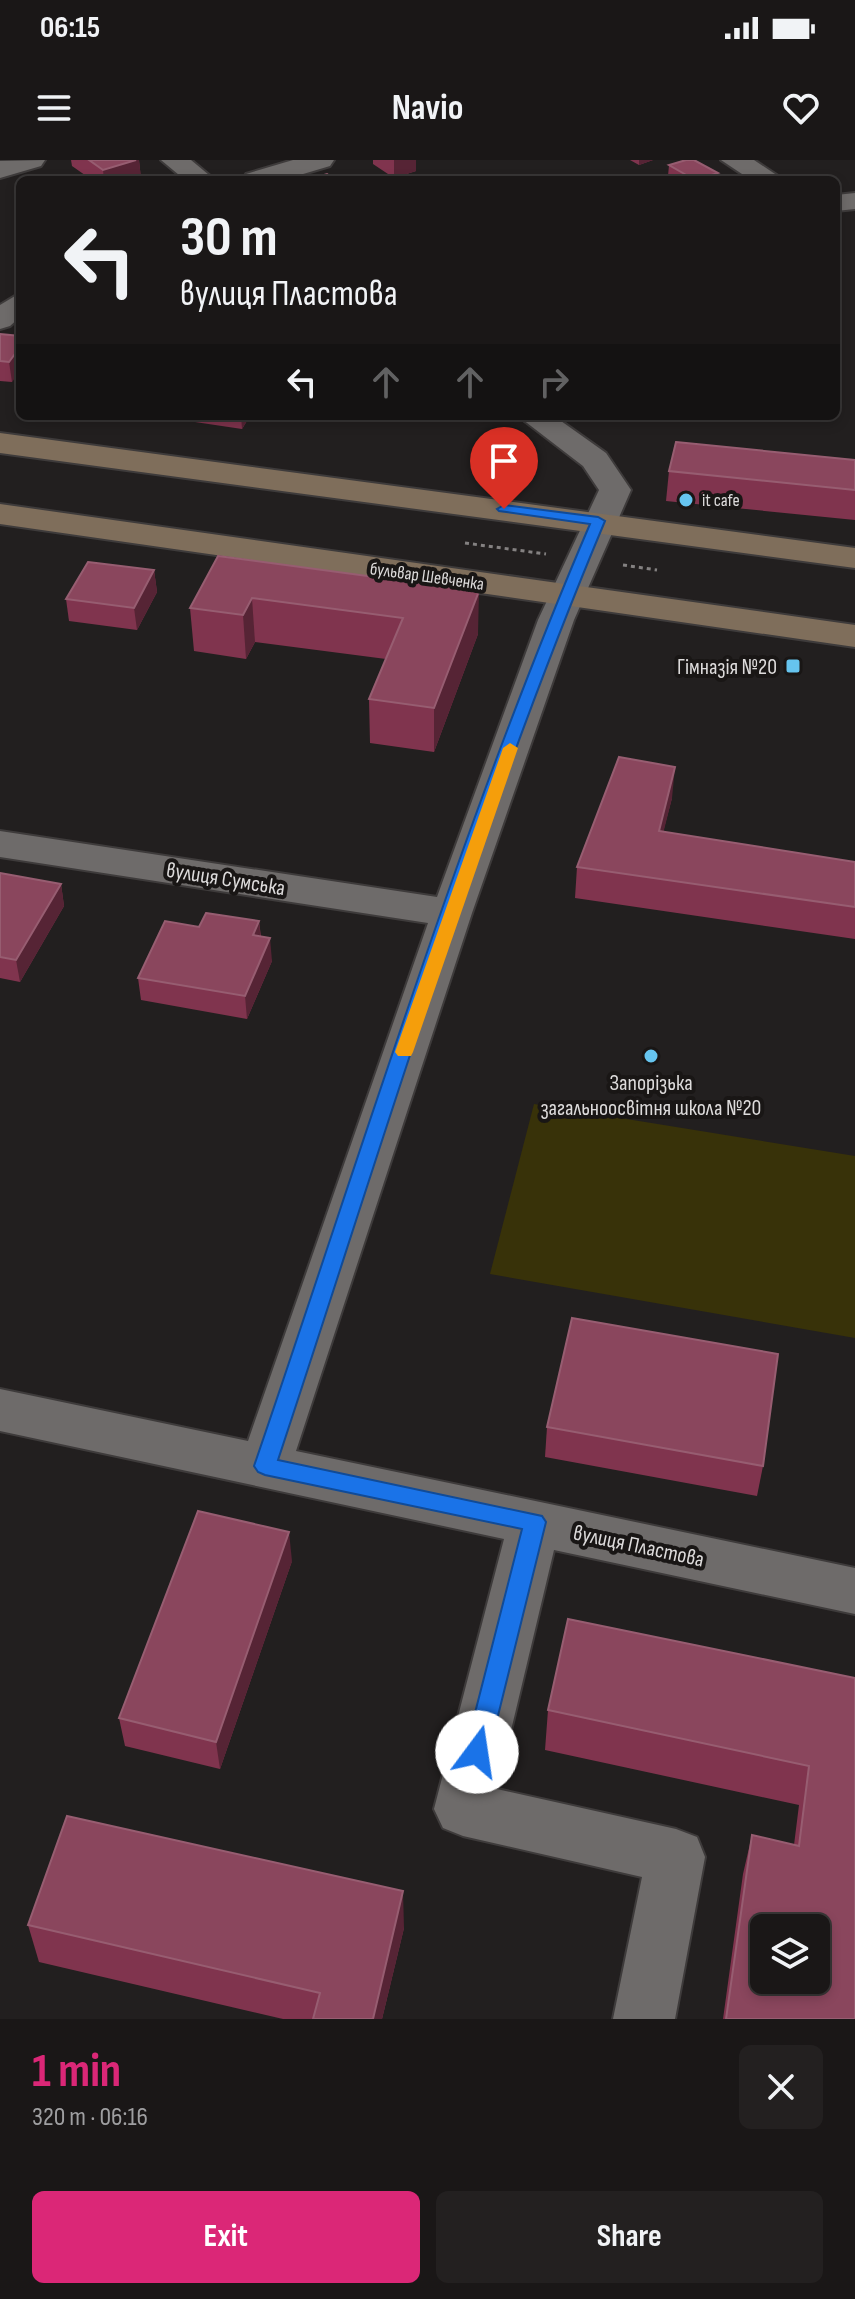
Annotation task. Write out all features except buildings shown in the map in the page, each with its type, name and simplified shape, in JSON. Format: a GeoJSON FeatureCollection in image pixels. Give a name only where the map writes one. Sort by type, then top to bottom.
{"type":"FeatureCollection","features":[{"type":"Feature","properties":{"kind":"street"},"geometry":{"type":"LineString","coordinates":[[0,170],[32,160]]}},
{"type":"Feature","properties":{"kind":"street"},"geometry":{"type":"LineString","coordinates":[[174,160],[196,176]]}},
{"type":"Feature","properties":{"kind":"street"},"geometry":{"type":"LineString","coordinates":[[268,176],[321,160]]}},
{"type":"Feature","properties":{"kind":"street"},"geometry":{"type":"LineString","coordinates":[[734,160],[764,176]]}},
{"type":"Feature","properties":{"kind":"street"},"geometry":{"type":"LineString","coordinates":[[0,320],[16,306]]}},
{"type":"Feature","properties":{"kind":"street"},"geometry":{"type":"LineString","coordinates":[[265,1466],[452,913],[556,620],[598,521],[615,490],[595,460],[540,420]]}},
{"type":"Feature","properties":{"kind":"street"},"geometry":{"type":"LineString","coordinates":[[0,443],[598,521],[855,558]]}},
{"type":"Feature","properties":{"kind":"street","name":"бульвар Шевченка"},"geometry":{"type":"LineString","coordinates":[[0,514],[855,636]]}},
{"type":"Feature","properties":{"kind":"street","name":"вулиця Сумська"},"geometry":{"type":"LineString","coordinates":[[0,844],[452,913]]}},
{"type":"Feature","properties":{"kind":"street","name":"вулиця Пластова"},"geometry":{"type":"LineString","coordinates":[[0,1410],[855,1591]]}},
{"type":"Feature","properties":{"kind":"street"},"geometry":{"type":"LineString","coordinates":[[535,1522],[463,1809],[676,1857],[644,2019]]}},
{"type":"Feature","properties":{"kind":"shaded area"},"geometry":{"type":"Polygon","coordinates":[[[534,1104],[855,1156],[855,1338],[490,1274],[534,1104]]]}},
{"type":"Feature","properties":{"kind":"slow traffic"},"geometry":{"type":"LineString","coordinates":[[404,1052],[510,748]]}},
{"type":"Feature","properties":{"kind":"place","name":"it cafe"},"geometry":{"type":"Point","coordinates":[686,500]}},
{"type":"Feature","properties":{"kind":"place","name":"Гімназія №20"},"geometry":{"type":"Point","coordinates":[793,666]}},
{"type":"Feature","properties":{"kind":"place","name":"Запорізька загальноосвітня школа №20"},"geometry":{"type":"Point","coordinates":[651,1056]}},
{"type":"Feature","properties":{"kind":"route"},"geometry":{"type":"LineString","coordinates":[[477,1752],[535,1522],[265,1466],[452,913],[556,620],[598,521],[504,509]]}}]}
